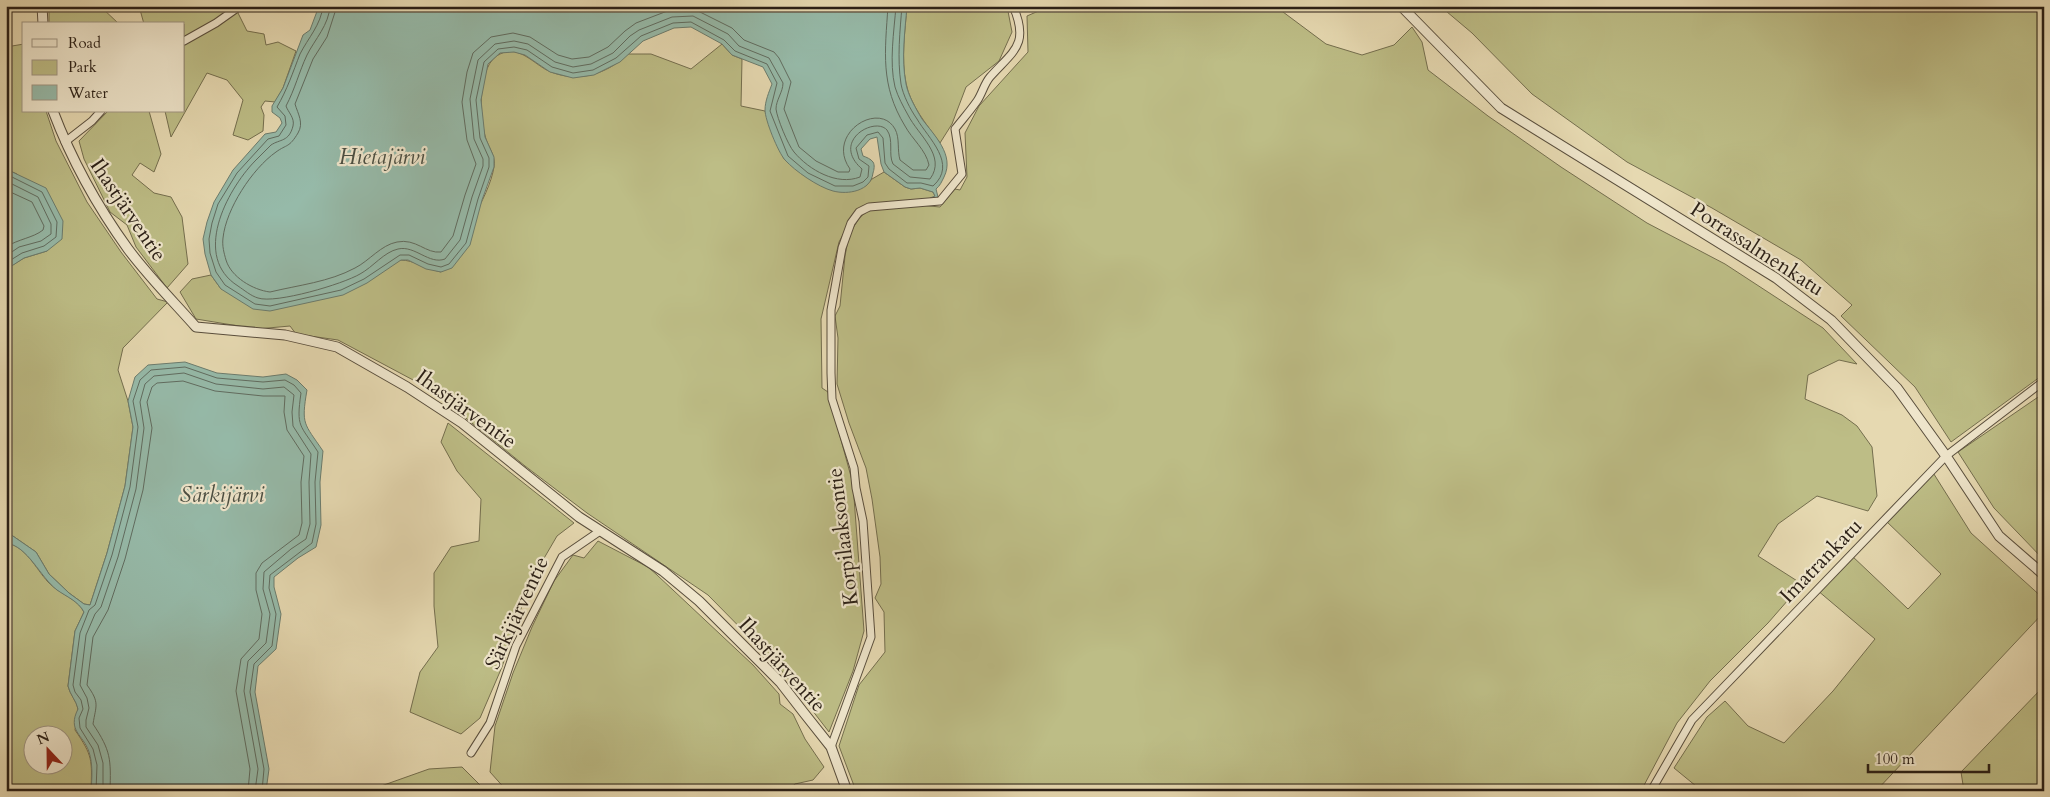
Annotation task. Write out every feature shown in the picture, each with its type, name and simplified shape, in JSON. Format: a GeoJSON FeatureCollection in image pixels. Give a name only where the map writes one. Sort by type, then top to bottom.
{"type":"FeatureCollection","features":[{"type":"Feature","properties":{"kind":"street"},"geometry":{"type":"LineString","coordinates":[[42,6],[43,22]]}},
{"type":"Feature","properties":{"kind":"street"},"geometry":{"type":"LineString","coordinates":[[185,40],[216,23],[240,6]]}},
{"type":"Feature","properties":{"kind":"street","name":"Korpilaaksontie"},"geometry":{"type":"LineString","coordinates":[[831,747],[871,636],[863,521],[854,468],[832,399],[831,310],[846,235],[851,222],[859,212],[869,208],[940,201],[962,174],[955,129],[978,100],[989,78],[1012,56],[1018,47],[1020,31],[1013,6]]}},
{"type":"Feature","properties":{"kind":"street","name":"Porrassalmenkatu"},"geometry":{"type":"LineString","coordinates":[[1401,6],[1501,108],[1776,278],[1831,320],[1897,388],[1946,456],[1999,536],[2044,575]]}},
{"type":"Feature","properties":{"kind":"street","name":"Ihastjärventie"},"geometry":{"type":"LineString","coordinates":[[53,112],[72,159],[99,205],[129,250],[196,327],[285,335],[337,347],[407,387],[462,423],[579,517],[663,571],[699,601],[780,682],[831,747],[847,791]]}},
{"type":"Feature","properties":{"kind":"street"},"geometry":{"type":"LineString","coordinates":[[65,142],[92,122],[100,112]]}},
{"type":"Feature","properties":{"kind":"street","name":"Imatrankatu"},"geometry":{"type":"LineString","coordinates":[[1651,791],[1692,720],[1946,456],[2044,381]]}},
{"type":"Feature","properties":{"kind":"street","name":"Särkijärventie"},"geometry":{"type":"LineString","coordinates":[[471,753],[490,724],[516,646],[562,557],[600,531]]}},
{"type":"Feature","properties":{"kind":"green space"},"geometry":{"type":"Polygon","coordinates":[[[49,6],[100,6],[117,22],[49,22],[49,6]]]}},
{"type":"Feature","properties":{"kind":"green space"},"geometry":{"type":"Polygon","coordinates":[[[139,6],[192,6],[213,10],[236,9],[247,31],[264,34],[266,45],[278,42],[296,51],[283,88],[275,102],[265,101],[261,107],[264,115],[263,131],[248,140],[233,135],[243,100],[227,80],[207,73],[171,137],[165,112],[185,112],[185,22],[143,22],[139,6]]]}},
{"type":"Feature","properties":{"kind":"green space"},"geometry":{"type":"Polygon","coordinates":[[[907,6],[1007,6],[1012,32],[999,61],[966,87],[952,124],[940,143],[915,107],[906,83],[904,35],[907,6]]]}},
{"type":"Feature","properties":{"kind":"green space"},"geometry":{"type":"Polygon","coordinates":[[[1050,6],[1275,6],[1326,44],[1362,55],[1394,45],[1412,27],[1422,42],[1428,70],[1488,116],[1561,167],[1647,223],[1725,264],[1823,328],[1857,364],[1839,360],[1808,375],[1805,399],[1842,415],[1857,426],[1872,447],[1877,496],[1868,511],[1817,496],[1778,524],[1758,556],[1802,584],[1768,623],[1710,681],[1677,723],[1641,791],[856,791],[839,746],[859,685],[885,652],[884,612],[875,598],[881,584],[880,557],[872,499],[866,468],[837,384],[838,338],[835,316],[840,306],[849,235],[859,218],[868,211],[909,204],[940,207],[955,189],[960,190],[967,177],[965,133],[979,106],[1028,52],[1027,16],[1050,6]]]}},
{"type":"Feature","properties":{"kind":"green space"},"geometry":{"type":"Polygon","coordinates":[[[1440,6],[2044,6],[2044,374],[1951,442],[1915,387],[1841,316],[1852,305],[1801,260],[1712,208],[1627,162],[1532,94],[1472,33],[1440,6]]]}},
{"type":"Feature","properties":{"kind":"green space"},"geometry":{"type":"Polygon","coordinates":[[[22,44],[22,112],[46,112],[56,141],[87,202],[121,252],[157,299],[168,302],[123,348],[118,370],[128,401],[133,427],[125,486],[107,553],[90,605],[84,604],[69,593],[49,574],[36,552],[6,530],[6,269],[24,258],[47,251],[17,174],[6,169],[6,47],[22,44]]]}},
{"type":"Feature","properties":{"kind":"green space"},"geometry":{"type":"Polygon","coordinates":[[[722,44],[732,55],[742,59],[741,106],[765,111],[784,159],[866,186],[872,179],[884,172],[905,187],[911,189],[920,188],[933,192],[935,196],[930,200],[866,205],[855,212],[839,242],[821,319],[822,388],[828,392],[853,484],[864,631],[853,671],[829,732],[778,666],[708,595],[587,513],[525,466],[430,389],[338,340],[296,334],[290,326],[257,329],[196,319],[180,292],[192,279],[211,275],[221,289],[401,260],[410,261],[441,272],[486,193],[491,179],[494,163],[484,130],[481,106],[482,92],[487,69],[500,54],[514,52],[521,54],[551,72],[572,77],[592,75],[602,71],[611,67],[628,54],[651,54],[691,69],[722,44]]]}},
{"type":"Feature","properties":{"kind":"green space"},"geometry":{"type":"Polygon","coordinates":[[[107,112],[149,112],[161,154],[154,172],[140,163],[132,175],[154,193],[171,197],[182,217],[188,264],[167,288],[136,247],[127,225],[110,212],[84,159],[79,141],[107,112]]]}},
{"type":"Feature","properties":{"kind":"green space"},"geometry":{"type":"Polygon","coordinates":[[[2044,393],[2044,560],[1994,508],[1958,452],[2044,393]]]}},
{"type":"Feature","properties":{"kind":"green space"},"geometry":{"type":"Polygon","coordinates":[[[448,423],[574,523],[557,536],[529,584],[502,667],[480,718],[461,734],[410,712],[420,672],[438,647],[434,606],[434,573],[451,547],[479,541],[481,499],[457,471],[441,442],[448,423]]]}},
{"type":"Feature","properties":{"kind":"green space"},"geometry":{"type":"Polygon","coordinates":[[[1932,471],[1971,533],[2044,599],[2044,612],[1876,791],[1702,791],[1674,768],[1707,717],[1725,701],[1748,726],[1784,743],[1833,691],[1875,639],[1817,590],[1851,555],[1908,609],[1941,574],[1885,520],[1932,471]]]}},
{"type":"Feature","properties":{"kind":"green space"},"geometry":{"type":"Polygon","coordinates":[[[598,541],[648,567],[753,665],[779,694],[780,704],[793,714],[805,739],[824,767],[813,780],[795,784],[787,791],[507,791],[490,772],[495,726],[513,673],[554,581],[573,555],[584,558],[598,541]]]}},
{"type":"Feature","properties":{"kind":"green space"},"geometry":{"type":"Polygon","coordinates":[[[6,543],[19,548],[30,558],[48,582],[77,603],[84,612],[75,631],[68,686],[78,708],[75,730],[85,746],[90,759],[91,791],[6,791],[6,543]]]}},
{"type":"Feature","properties":{"kind":"green space"},"geometry":{"type":"Polygon","coordinates":[[[2044,686],[2044,791],[1964,791],[1961,772],[2044,686]]]}},
{"type":"Feature","properties":{"kind":"green space"},"geometry":{"type":"Polygon","coordinates":[[[462,767],[486,791],[367,791],[429,769],[462,767]]]}},
{"type":"Feature","properties":{"kind":"water","name":"Hietajärvi"},"geometry":{"type":"Polygon","coordinates":[[[319,6],[907,6],[904,55],[907,88],[912,102],[922,119],[942,146],[947,161],[947,169],[942,182],[936,189],[938,197],[930,200],[930,198],[935,196],[933,192],[920,188],[911,189],[905,187],[884,172],[877,137],[870,139],[861,149],[863,156],[874,163],[871,179],[863,188],[852,192],[839,192],[827,189],[814,182],[785,160],[776,143],[767,121],[765,110],[766,100],[772,84],[763,67],[732,55],[722,44],[691,27],[674,28],[643,41],[620,62],[594,75],[573,78],[550,72],[525,55],[514,52],[500,53],[488,64],[481,100],[485,137],[494,157],[494,167],[482,200],[470,245],[452,268],[441,272],[426,269],[408,260],[401,260],[367,283],[343,295],[270,311],[253,309],[221,289],[211,275],[203,239],[214,202],[233,170],[265,134],[276,132],[282,123],[280,118],[272,112],[272,106],[283,88],[303,35],[310,30],[319,6]]]}},
{"type":"Feature","properties":{"kind":"water"},"geometry":{"type":"Polygon","coordinates":[[[6,169],[46,188],[63,221],[62,239],[47,251],[24,258],[7,269],[6,169]]]}},
{"type":"Feature","properties":{"kind":"water","name":"Särkijärvi"},"geometry":{"type":"Polygon","coordinates":[[[185,362],[217,373],[263,377],[286,374],[297,380],[307,390],[304,417],[308,429],[323,451],[320,482],[321,525],[316,547],[298,558],[274,577],[274,587],[281,614],[276,649],[258,666],[255,692],[269,769],[266,791],[91,791],[92,771],[89,752],[75,728],[74,722],[78,709],[68,686],[75,631],[84,612],[75,602],[57,590],[21,550],[14,545],[6,543],[6,530],[36,552],[49,574],[69,593],[84,604],[90,605],[107,553],[125,486],[133,427],[128,401],[135,377],[148,365],[185,362]]]}}]}
